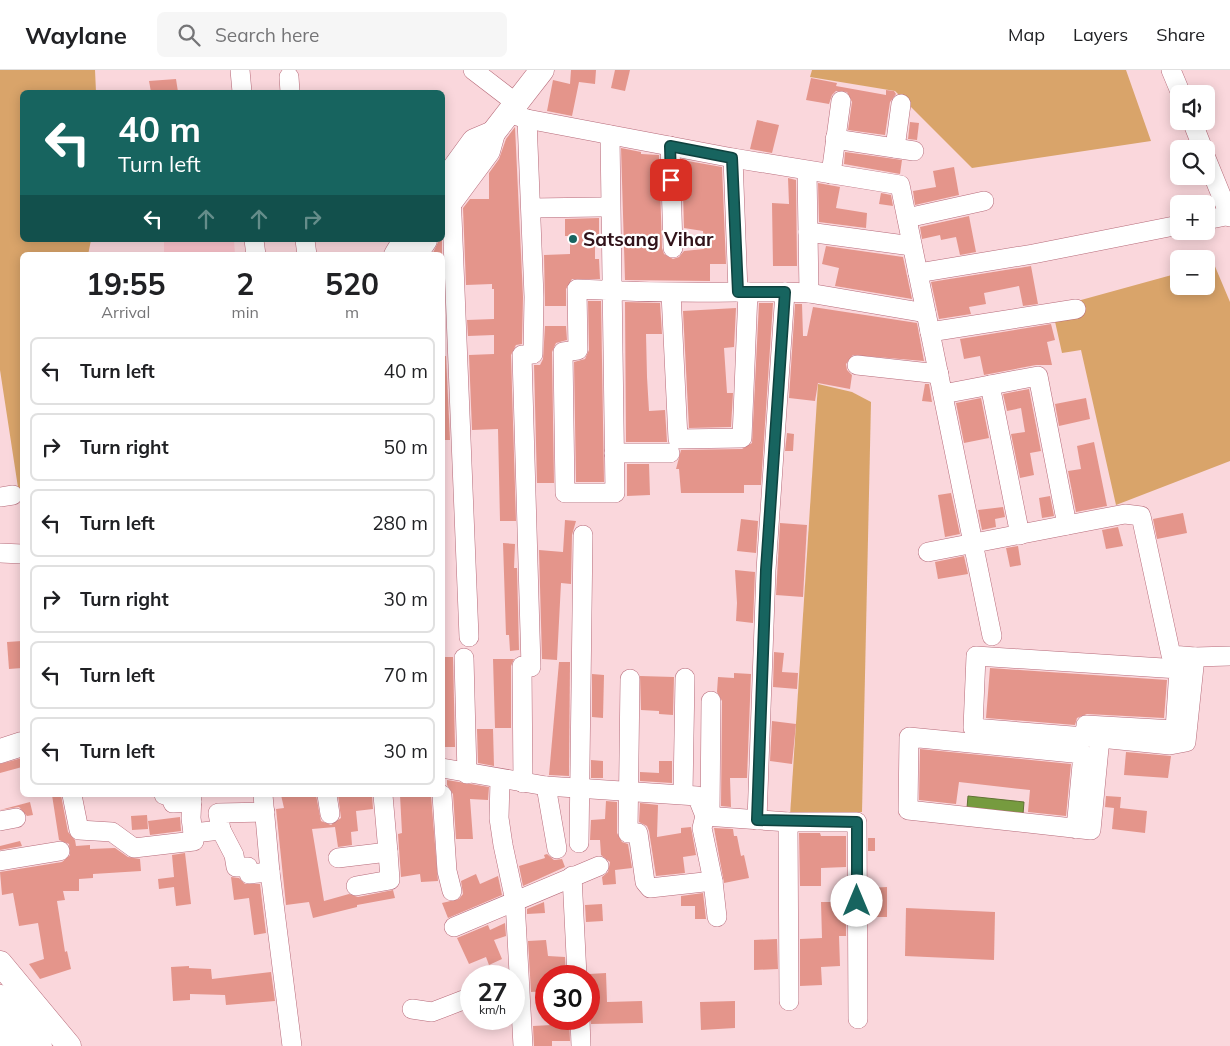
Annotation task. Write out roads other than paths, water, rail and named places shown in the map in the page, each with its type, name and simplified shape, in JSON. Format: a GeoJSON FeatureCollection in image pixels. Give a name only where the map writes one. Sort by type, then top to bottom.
{"type":"FeatureCollection","features":[{"type":"Feature","properties":{"kind":"highway"},"geometry":{"type":"LineString","coordinates":[[0,999],[38,1046]]}},
{"type":"Feature","properties":{"kind":"highway"},"geometry":{"type":"LineString","coordinates":[[0,1033],[10,1046]]}},
{"type":"Feature","properties":{"kind":"main road"},"geometry":{"type":"LineString","coordinates":[[445,196],[474,141],[493,133],[517,112],[542,70]]}},
{"type":"Feature","properties":{"kind":"main road"},"geometry":{"type":"LineString","coordinates":[[0,751],[20,745]]}},
{"type":"Feature","properties":{"kind":"main road"},"geometry":{"type":"LineString","coordinates":[[0,963],[69,1046]]}},
{"type":"Feature","properties":{"kind":"street"},"geometry":{"type":"LineString","coordinates":[[240,70],[242,90]]}},
{"type":"Feature","properties":{"kind":"street"},"geometry":{"type":"LineString","coordinates":[[474,70],[517,112],[610,134],[732,158],[900,186],[992,636]]}},
{"type":"Feature","properties":{"kind":"street"},"geometry":{"type":"LineString","coordinates":[[1171,70],[1177,85]]}},
{"type":"Feature","properties":{"kind":"street"},"geometry":{"type":"LineString","coordinates":[[831,174],[840,101]]}},
{"type":"Feature","properties":{"kind":"street"},"geometry":{"type":"LineString","coordinates":[[895,148],[901,104]]}},
{"type":"Feature","properties":{"kind":"street"},"geometry":{"type":"LineString","coordinates":[[517,112],[531,208],[534,297],[533,354],[522,355],[531,666],[522,666],[523,783]]}},
{"type":"Feature","properties":{"kind":"street"},"geometry":{"type":"LineString","coordinates":[[610,134],[612,291],[614,453],[615,493],[565,493],[563,352],[578,350],[577,289],[612,291],[671,293],[809,292],[926,313]]}},
{"type":"Feature","properties":{"kind":"street"},"geometry":{"type":"LineString","coordinates":[[835,139],[914,151]]}},
{"type":"Feature","properties":{"kind":"street"},"geometry":{"type":"LineString","coordinates":[[670,146],[673,248]]}},
{"type":"Feature","properties":{"kind":"street"},"geometry":{"type":"LineString","coordinates":[[671,293],[678,439],[742,438],[743,292],[732,158]]}},
{"type":"Feature","properties":{"kind":"street"},"geometry":{"type":"LineString","coordinates":[[807,171],[809,292]]}},
{"type":"Feature","properties":{"kind":"street"},"geometry":{"type":"LineString","coordinates":[[1215,180],[1230,216],[1215,218]]}},
{"type":"Feature","properties":{"kind":"street"},"geometry":{"type":"LineString","coordinates":[[907,218],[984,201]]}},
{"type":"Feature","properties":{"kind":"street"},"geometry":{"type":"LineString","coordinates":[[531,208],[601,207]]}},
{"type":"Feature","properties":{"kind":"street"},"geometry":{"type":"LineString","coordinates":[[445,216],[469,637]]}},
{"type":"Feature","properties":{"kind":"street"},"geometry":{"type":"LineString","coordinates":[[918,273],[1033,254],[1170,227]]}},
{"type":"Feature","properties":{"kind":"street"},"geometry":{"type":"LineString","coordinates":[[808,232],[912,246]]}},
{"type":"Feature","properties":{"kind":"street"},"geometry":{"type":"LineString","coordinates":[[757,820],[766,570],[785,292]]}},
{"type":"Feature","properties":{"kind":"street"},"geometry":{"type":"LineString","coordinates":[[930,332],[1076,309]]}},
{"type":"Feature","properties":{"kind":"street"},"geometry":{"type":"LineString","coordinates":[[857,365],[939,374]]}},
{"type":"Feature","properties":{"kind":"street"},"geometry":{"type":"LineString","coordinates":[[943,394],[1038,376],[1067,525]]}},
{"type":"Feature","properties":{"kind":"street"},"geometry":{"type":"LineString","coordinates":[[990,385],[1020,535]]}},
{"type":"Feature","properties":{"kind":"street"},"geometry":{"type":"LineString","coordinates":[[614,453],[670,453]]}},
{"type":"Feature","properties":{"kind":"street"},"geometry":{"type":"LineString","coordinates":[[928,552],[1125,514],[1141,516],[1171,655],[1195,657],[1230,656]]}},
{"type":"Feature","properties":{"kind":"street"},"geometry":{"type":"LineString","coordinates":[[579,843],[583,535]]}},
{"type":"Feature","properties":{"kind":"street"},"geometry":{"type":"LineString","coordinates":[[0,553],[20,554]]}},
{"type":"Feature","properties":{"kind":"street"},"geometry":{"type":"LineString","coordinates":[[1084,830],[1092,737],[1086,725],[1174,730],[1179,669],[976,656],[973,728],[1092,737],[1170,746],[1186,742],[1195,657]]}},
{"type":"Feature","properties":{"kind":"street"},"geometry":{"type":"LineString","coordinates":[[464,658],[467,774]]}},
{"type":"Feature","properties":{"kind":"street"},"geometry":{"type":"LineString","coordinates":[[684,794],[685,678]]}},
{"type":"Feature","properties":{"kind":"street"},"geometry":{"type":"LineString","coordinates":[[630,679],[628,833],[638,833],[645,882],[650,888],[713,881]]}},
{"type":"Feature","properties":{"kind":"street"},"geometry":{"type":"LineString","coordinates":[[711,701],[708,816],[702,828],[713,881],[717,916]]}},
{"type":"Feature","properties":{"kind":"street"},"geometry":{"type":"LineString","coordinates":[[909,737],[1083,754],[1084,830],[908,810],[909,737]]}},
{"type":"Feature","properties":{"kind":"street"},"geometry":{"type":"LineString","coordinates":[[445,769],[500,780],[546,786],[697,796],[708,816]]}},
{"type":"Feature","properties":{"kind":"street"},"geometry":{"type":"LineString","coordinates":[[500,780],[500,818],[503,845],[515,901],[517,965]]}},
{"type":"Feature","properties":{"kind":"street"},"geometry":{"type":"LineString","coordinates":[[546,786],[557,849]]}},
{"type":"Feature","properties":{"kind":"street"},"geometry":{"type":"LineString","coordinates":[[72,797],[79,830],[112,832],[134,848],[194,841],[192,799],[173,803],[170,797]]}},
{"type":"Feature","properties":{"kind":"street"},"geometry":{"type":"LineString","coordinates":[[327,797],[330,814]]}},
{"type":"Feature","properties":{"kind":"street"},"geometry":{"type":"LineString","coordinates":[[356,886],[390,880],[383,797]]}},
{"type":"Feature","properties":{"kind":"street"},"geometry":{"type":"LineString","coordinates":[[442,797],[447,871],[452,891]]}},
{"type":"Feature","properties":{"kind":"street"},"geometry":{"type":"LineString","coordinates":[[270,872],[249,874],[248,866],[236,867],[234,855],[221,830],[218,813],[264,803],[270,872],[292,1046]]}},
{"type":"Feature","properties":{"kind":"street"},"geometry":{"type":"LineString","coordinates":[[708,816],[788,822],[857,822],[858,1019]]}},
{"type":"Feature","properties":{"kind":"street"},"geometry":{"type":"LineString","coordinates":[[788,822],[789,1001]]}},
{"type":"Feature","properties":{"kind":"street"},"geometry":{"type":"LineString","coordinates":[[193,834],[221,830]]}},
{"type":"Feature","properties":{"kind":"street"},"geometry":{"type":"LineString","coordinates":[[0,861],[60,851]]}},
{"type":"Feature","properties":{"kind":"street"},"geometry":{"type":"LineString","coordinates":[[338,858],[388,852]]}},
{"type":"Feature","properties":{"kind":"street"},"geometry":{"type":"LineString","coordinates":[[454,927],[599,866]]}},
{"type":"Feature","properties":{"kind":"street"},"geometry":{"type":"LineString","coordinates":[[572,876],[576,965]]}},
{"type":"Feature","properties":{"kind":"street"},"geometry":{"type":"LineString","coordinates":[[412,1009],[432,1012],[460,1001]]}},
{"type":"Feature","properties":{"kind":"street"},"geometry":{"type":"LineString","coordinates":[[521,1030],[523,1046]]}},
{"type":"Feature","properties":{"kind":"street"},"geometry":{"type":"LineString","coordinates":[[580,1030],[581,1046]]}},
{"type":"Feature","properties":{"kind":"place","name":"Satsang Vihar"},"geometry":{"type":"Point","coordinates":[573,239]}}]}
